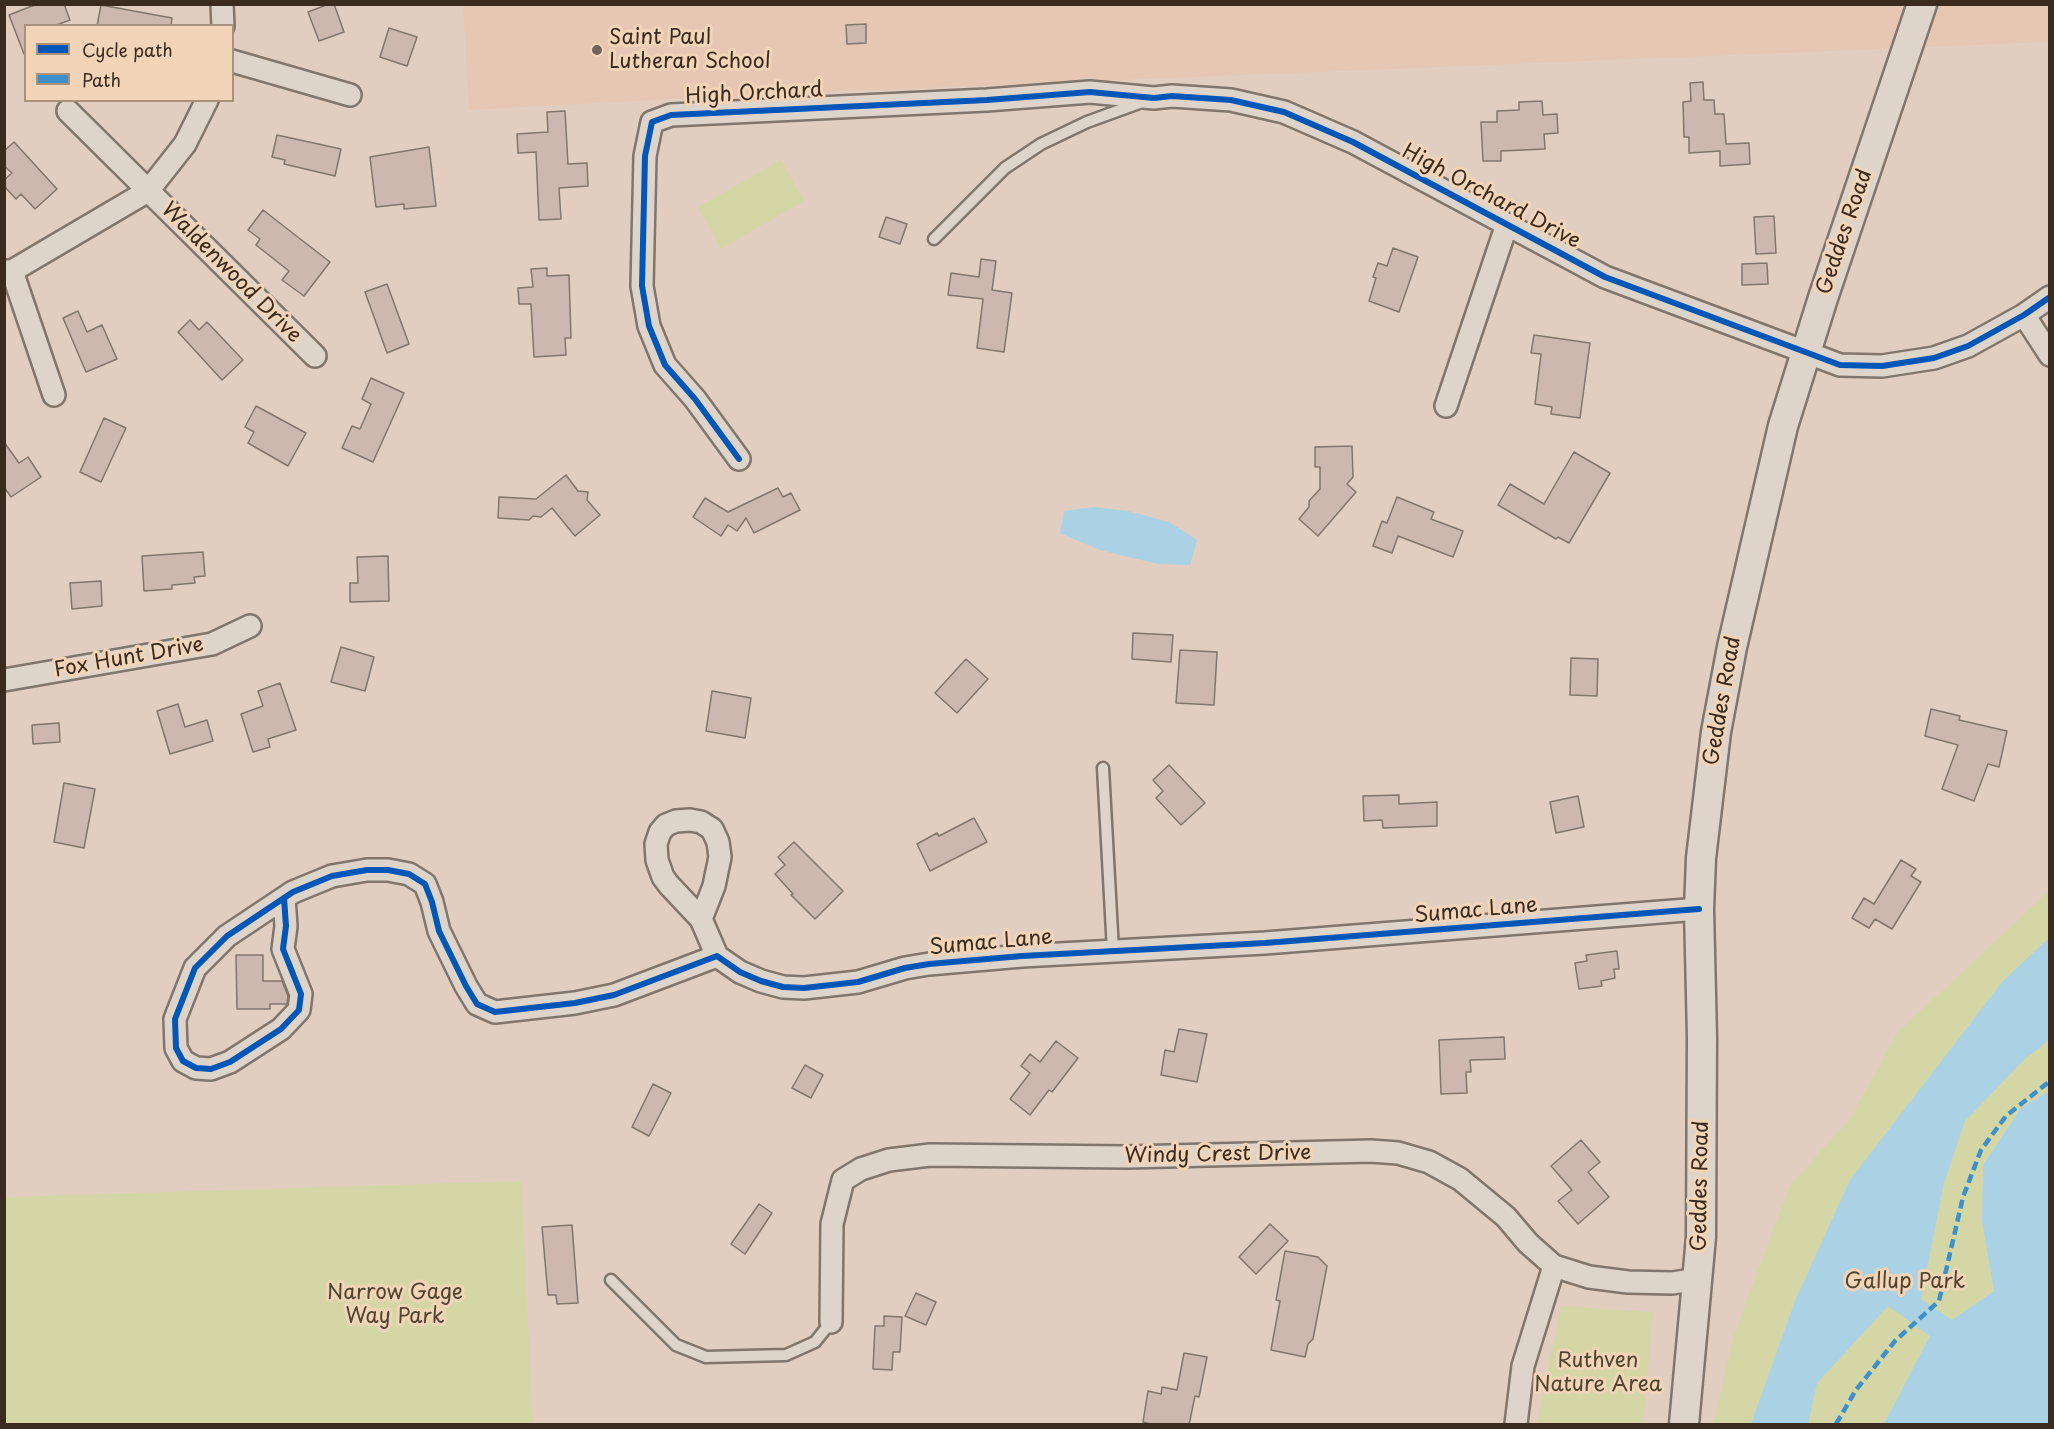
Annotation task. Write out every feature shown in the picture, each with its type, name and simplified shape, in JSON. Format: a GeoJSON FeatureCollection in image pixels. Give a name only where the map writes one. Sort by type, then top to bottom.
{"type":"FeatureCollection","features":[{"type":"Feature","properties":{"kind":"main road","name":"Geddes Road"},"geometry":{"type":"LineString","coordinates":[[1684,1425],[1701,1237],[1702,1038],[1699,909],[1701,858],[1708,791],[1732,646],[1783,426],[1823,298],[1922,4]]}},
{"type":"Feature","properties":{"kind":"street"},"geometry":{"type":"LineString","coordinates":[[222,4],[223,24]]}},
{"type":"Feature","properties":{"kind":"street"},"geometry":{"type":"LineString","coordinates":[[234,62],[350,95]]}},
{"type":"Feature","properties":{"kind":"street","name":"High Orchard"},"geometry":{"type":"LineString","coordinates":[[739,459],[695,399],[666,365],[649,326],[642,286],[645,156],[652,122],[671,115],[987,100],[1080,92],[1154,98]]}},
{"type":"Feature","properties":{"kind":"street","name":"High Orchard Drive"},"geometry":{"type":"LineString","coordinates":[[1154,98],[1172,96],[1231,100],[1284,112],[1353,142],[1605,277],[1840,365],[1882,366],[1934,358],[1968,346],[2024,315],[2049,297]]}},
{"type":"Feature","properties":{"kind":"street","name":"Waldenwood Drive"},"geometry":{"type":"LineString","coordinates":[[54,395],[8,271],[148,191],[185,144],[206,102]]}},
{"type":"Feature","properties":{"kind":"street","name":"Waldenwood Drive"},"geometry":{"type":"LineString","coordinates":[[68,111],[315,356]]}},
{"type":"Feature","properties":{"kind":"street","name":"High Orchard Drive"},"geometry":{"type":"LineString","coordinates":[[1446,406],[1507,224]]}},
{"type":"Feature","properties":{"kind":"street"},"geometry":{"type":"LineString","coordinates":[[2024,315],[2049,355]]}},
{"type":"Feature","properties":{"kind":"street","name":"Fox Hunt Drive"},"geometry":{"type":"LineString","coordinates":[[4,680],[212,645],[250,626]]}},
{"type":"Feature","properties":{"kind":"street"},"geometry":{"type":"LineString","coordinates":[[284,898],[286,927],[283,949],[301,994],[299,1010],[281,1029],[230,1062],[211,1069],[196,1068],[183,1060],[176,1048],[175,1019],[195,968],[227,936],[284,898],[312,883],[332,876],[367,870],[388,870],[409,874],[425,884],[443,940],[472,995],[477,1004],[495,1012],[574,1003],[614,995],[717,956],[701,919]]}},
{"type":"Feature","properties":{"kind":"street","name":"Sumac Lane"},"geometry":{"type":"LineString","coordinates":[[717,956],[740,972],[761,981],[783,987],[804,988],[858,982],[905,968],[929,964],[1022,956],[1277,942],[1699,909]]}},
{"type":"Feature","properties":{"kind":"street","name":"Windy Crest Drive"},"geometry":{"type":"LineString","coordinates":[[831,1322],[832,1224],[843,1180],[861,1169],[889,1160],[930,1155],[1128,1157],[1371,1151],[1398,1153],[1429,1162],[1460,1179],[1506,1217],[1528,1243],[1554,1266],[1589,1277],[1628,1282],[1672,1283],[1699,1279]]}},
{"type":"Feature","properties":{"kind":"street"},"geometry":{"type":"LineString","coordinates":[[1516,1425],[1523,1366],[1554,1266]]}},
{"type":"Feature","properties":{"kind":"lane","name":"High Orchard Drive"},"geometry":{"type":"LineString","coordinates":[[934,239],[1005,168],[1041,144],[1087,122],[1154,98]]}},
{"type":"Feature","properties":{"kind":"lane"},"geometry":{"type":"LineString","coordinates":[[1103,768],[1113,951]]}},
{"type":"Feature","properties":{"kind":"lane"},"geometry":{"type":"LineString","coordinates":[[611,1280],[676,1345],[706,1357],[786,1355],[815,1342],[831,1322]]}},
{"type":"Feature","properties":{"kind":"shaded area"},"geometry":{"type":"Polygon","coordinates":[[[2049,4],[2050,42],[730,96],[469,110],[463,5],[2049,4]]]}},
{"type":"Feature","properties":{"kind":"green space"},"geometry":{"type":"Polygon","coordinates":[[[781,160],[804,201],[721,249],[698,207],[781,160]]]}},
{"type":"Feature","properties":{"kind":"green space","name":"Gallup Park"},"geometry":{"type":"Polygon","coordinates":[[[2049,891],[2049,1424],[1713,1424],[1734,1335],[1790,1185],[1850,1119],[1898,1032],[2049,891]]]}},
{"type":"Feature","properties":{"kind":"green space","name":"Narrow Gage Way Park"},"geometry":{"type":"Polygon","coordinates":[[[521,1181],[533,1424],[5,1424],[5,1197],[521,1181]]]}},
{"type":"Feature","properties":{"kind":"green space","name":"Ruthven Nature Area"},"geometry":{"type":"Polygon","coordinates":[[[1561,1306],[1653,1312],[1643,1424],[1537,1424],[1561,1306]]]}},
{"type":"Feature","properties":{"kind":"water"},"geometry":{"type":"Polygon","coordinates":[[[1094,507],[1128,511],[1169,522],[1197,540],[1190,565],[1158,564],[1100,550],[1060,533],[1064,511],[1094,507]]]}},
{"type":"Feature","properties":{"kind":"water"},"geometry":{"type":"Polygon","coordinates":[[[2049,938],[2049,1040],[2024,1060],[1965,1121],[1944,1183],[1921,1299],[1952,1320],[1994,1291],[1982,1221],[1983,1165],[2021,1108],[2049,1091],[2049,1424],[1884,1424],[1930,1336],[1888,1306],[1817,1383],[1808,1424],[1751,1424],[1795,1301],[1850,1180],[2003,981],[2049,938]]]}},
{"type":"Feature","properties":{"kind":"building"},"geometry":{"type":"Polygon","coordinates":[[[37,4],[64,4],[70,20],[59,24],[24,24],[24,54],[9,15],[37,4]]]}},
{"type":"Feature","properties":{"kind":"building"},"geometry":{"type":"Polygon","coordinates":[[[334,4],[344,32],[319,41],[308,12],[334,4]]]}},
{"type":"Feature","properties":{"kind":"building"},"geometry":{"type":"Polygon","coordinates":[[[101,5],[172,18],[171,24],[97,24],[101,5]]]}},
{"type":"Feature","properties":{"kind":"building"},"geometry":{"type":"Polygon","coordinates":[[[866,24],[866,43],[847,44],[846,25],[866,24]]]}},
{"type":"Feature","properties":{"kind":"building"},"geometry":{"type":"Polygon","coordinates":[[[389,28],[417,37],[407,66],[380,57],[389,28]]]}},
{"type":"Feature","properties":{"kind":"building"},"geometry":{"type":"Polygon","coordinates":[[[1703,82],[1704,100],[1714,100],[1715,114],[1724,114],[1726,144],[1749,143],[1750,164],[1720,166],[1720,151],[1689,153],[1689,137],[1684,137],[1683,102],[1691,101],[1690,83],[1703,82]]]}},
{"type":"Feature","properties":{"kind":"building"},"geometry":{"type":"Polygon","coordinates":[[[1542,101],[1543,115],[1557,114],[1558,133],[1544,134],[1545,149],[1501,151],[1501,161],[1483,161],[1481,122],[1497,122],[1497,111],[1519,110],[1519,102],[1542,101]]]}},
{"type":"Feature","properties":{"kind":"building"},"geometry":{"type":"Polygon","coordinates":[[[565,111],[568,164],[587,163],[588,186],[559,188],[561,219],[539,220],[536,152],[518,153],[517,134],[548,132],[547,112],[565,111]]]}},
{"type":"Feature","properties":{"kind":"building"},"geometry":{"type":"Polygon","coordinates":[[[277,135],[341,149],[335,176],[284,164],[285,160],[272,157],[277,135]]]}},
{"type":"Feature","properties":{"kind":"building"},"geometry":{"type":"Polygon","coordinates":[[[14,142],[57,189],[35,209],[21,194],[16,199],[4,186],[4,180],[12,173],[4,166],[4,151],[14,142]]]}},
{"type":"Feature","properties":{"kind":"building"},"geometry":{"type":"Polygon","coordinates":[[[429,147],[436,206],[404,209],[404,204],[376,207],[370,157],[429,147]]]}},
{"type":"Feature","properties":{"kind":"building"},"geometry":{"type":"Polygon","coordinates":[[[263,210],[330,262],[304,296],[282,280],[289,271],[256,245],[260,239],[248,230],[263,210]]]}},
{"type":"Feature","properties":{"kind":"building"},"geometry":{"type":"Polygon","coordinates":[[[1774,216],[1776,253],[1756,254],[1754,217],[1774,216]]]}},
{"type":"Feature","properties":{"kind":"building"},"geometry":{"type":"Polygon","coordinates":[[[886,217],[907,224],[900,244],[879,237],[886,217]]]}},
{"type":"Feature","properties":{"kind":"building"},"geometry":{"type":"Polygon","coordinates":[[[1393,248],[1418,257],[1399,312],[1369,301],[1378,263],[1387,266],[1393,248]]]}},
{"type":"Feature","properties":{"kind":"building"},"geometry":{"type":"Polygon","coordinates":[[[981,259],[996,261],[992,290],[1012,293],[1004,352],[977,348],[983,299],[948,295],[951,273],[979,277],[981,259]]]}},
{"type":"Feature","properties":{"kind":"building"},"geometry":{"type":"Polygon","coordinates":[[[1767,263],[1768,284],[1742,285],[1742,264],[1767,263]]]}},
{"type":"Feature","properties":{"kind":"building"},"geometry":{"type":"Polygon","coordinates":[[[547,268],[547,276],[569,275],[571,338],[565,338],[566,355],[534,357],[531,304],[519,304],[518,288],[533,287],[531,269],[547,268]]]}},
{"type":"Feature","properties":{"kind":"building"},"geometry":{"type":"Polygon","coordinates":[[[387,284],[409,344],[387,353],[365,292],[387,284]]]}},
{"type":"Feature","properties":{"kind":"building"},"geometry":{"type":"Polygon","coordinates":[[[78,311],[87,332],[102,325],[117,359],[86,372],[63,318],[78,311]]]}},
{"type":"Feature","properties":{"kind":"building"},"geometry":{"type":"Polygon","coordinates":[[[190,320],[199,330],[207,322],[243,360],[222,380],[178,332],[190,320]]]}},
{"type":"Feature","properties":{"kind":"building"},"geometry":{"type":"Polygon","coordinates":[[[1534,335],[1590,343],[1580,418],[1551,414],[1552,407],[1535,404],[1541,354],[1531,353],[1534,335]]]}},
{"type":"Feature","properties":{"kind":"building"},"geometry":{"type":"Polygon","coordinates":[[[371,378],[404,393],[373,462],[342,448],[352,426],[360,429],[371,404],[362,399],[371,378]]]}},
{"type":"Feature","properties":{"kind":"building"},"geometry":{"type":"Polygon","coordinates":[[[256,406],[306,433],[288,466],[248,443],[254,432],[245,427],[256,406]]]}},
{"type":"Feature","properties":{"kind":"building"},"geometry":{"type":"Polygon","coordinates":[[[104,418],[126,428],[101,482],[80,472],[104,418]]]}},
{"type":"Feature","properties":{"kind":"building"},"geometry":{"type":"Polygon","coordinates":[[[4,442],[19,463],[28,457],[41,477],[11,497],[4,487],[4,442]]]}},
{"type":"Feature","properties":{"kind":"building"},"geometry":{"type":"Polygon","coordinates":[[[1352,446],[1353,477],[1347,484],[1356,492],[1318,536],[1299,519],[1309,507],[1309,501],[1320,489],[1320,467],[1315,467],[1315,447],[1352,446]]]}},
{"type":"Feature","properties":{"kind":"building"},"geometry":{"type":"Polygon","coordinates":[[[1574,452],[1610,473],[1569,543],[1558,537],[1556,539],[1498,505],[1510,484],[1544,504],[1574,452]]]}},
{"type":"Feature","properties":{"kind":"building"},"geometry":{"type":"Polygon","coordinates":[[[566,475],[578,491],[588,492],[587,500],[600,515],[575,536],[552,508],[541,517],[533,516],[529,520],[498,518],[499,497],[536,499],[566,475]]]}},
{"type":"Feature","properties":{"kind":"building"},"geometry":{"type":"Polygon","coordinates":[[[778,488],[783,497],[791,493],[800,510],[754,533],[746,518],[737,531],[728,525],[721,536],[693,517],[705,498],[728,512],[778,488]]]}},
{"type":"Feature","properties":{"kind":"building"},"geometry":{"type":"Polygon","coordinates":[[[1397,497],[1434,512],[1431,519],[1463,531],[1453,557],[1398,536],[1392,553],[1373,546],[1382,521],[1387,523],[1397,497]]]}},
{"type":"Feature","properties":{"kind":"building"},"geometry":{"type":"Polygon","coordinates":[[[203,552],[205,576],[194,577],[195,583],[172,585],[172,589],[144,591],[142,556],[203,552]]]}},
{"type":"Feature","properties":{"kind":"building"},"geometry":{"type":"Polygon","coordinates":[[[388,556],[389,601],[350,602],[350,583],[358,583],[357,557],[388,556]]]}},
{"type":"Feature","properties":{"kind":"building"},"geometry":{"type":"Polygon","coordinates":[[[101,581],[102,606],[72,609],[70,583],[101,581]]]}},
{"type":"Feature","properties":{"kind":"building"},"geometry":{"type":"Polygon","coordinates":[[[1133,633],[1173,635],[1171,662],[1132,659],[1133,633]]]}},
{"type":"Feature","properties":{"kind":"building"},"geometry":{"type":"Polygon","coordinates":[[[341,647],[374,657],[365,691],[331,682],[341,647]]]}},
{"type":"Feature","properties":{"kind":"building"},"geometry":{"type":"Polygon","coordinates":[[[1180,650],[1217,652],[1214,705],[1176,703],[1180,650]]]}},
{"type":"Feature","properties":{"kind":"building"},"geometry":{"type":"Polygon","coordinates":[[[1571,658],[1598,659],[1597,696],[1570,695],[1571,658]]]}},
{"type":"Feature","properties":{"kind":"building"},"geometry":{"type":"Polygon","coordinates":[[[966,659],[988,679],[957,713],[935,693],[966,659]]]}},
{"type":"Feature","properties":{"kind":"building"},"geometry":{"type":"Polygon","coordinates":[[[280,683],[296,730],[268,739],[270,747],[253,752],[241,714],[263,706],[258,691],[280,683]]]}},
{"type":"Feature","properties":{"kind":"building"},"geometry":{"type":"Polygon","coordinates":[[[712,691],[751,698],[745,738],[706,731],[712,691]]]}},
{"type":"Feature","properties":{"kind":"building"},"geometry":{"type":"Polygon","coordinates":[[[178,704],[185,727],[207,720],[213,741],[170,754],[157,711],[178,704]]]}},
{"type":"Feature","properties":{"kind":"building"},"geometry":{"type":"Polygon","coordinates":[[[1931,709],[1960,716],[1959,720],[2007,731],[1999,767],[1988,764],[1974,801],[1942,789],[1958,745],[1925,736],[1931,709]]]}},
{"type":"Feature","properties":{"kind":"building"},"geometry":{"type":"Polygon","coordinates":[[[59,723],[60,742],[33,744],[32,725],[59,723]]]}},
{"type":"Feature","properties":{"kind":"building"},"geometry":{"type":"Polygon","coordinates":[[[1169,765],[1205,803],[1181,825],[1156,798],[1163,791],[1153,780],[1169,765]]]}},
{"type":"Feature","properties":{"kind":"building"},"geometry":{"type":"Polygon","coordinates":[[[64,783],[95,789],[84,848],[54,842],[64,783]]]}},
{"type":"Feature","properties":{"kind":"building"},"geometry":{"type":"Polygon","coordinates":[[[1399,795],[1399,804],[1437,802],[1437,826],[1383,828],[1382,820],[1364,821],[1363,796],[1399,795]]]}},
{"type":"Feature","properties":{"kind":"building"},"geometry":{"type":"Polygon","coordinates":[[[1578,796],[1584,827],[1556,833],[1550,802],[1578,796]]]}},
{"type":"Feature","properties":{"kind":"building"},"geometry":{"type":"Polygon","coordinates":[[[974,818],[987,842],[930,871],[917,844],[937,833],[939,836],[974,818]]]}},
{"type":"Feature","properties":{"kind":"building"},"geometry":{"type":"Polygon","coordinates":[[[794,842],[843,891],[815,919],[791,895],[793,894],[775,874],[785,865],[778,857],[794,842]]]}},
{"type":"Feature","properties":{"kind":"building"},"geometry":{"type":"Polygon","coordinates":[[[1901,860],[1916,869],[1911,876],[1921,882],[1892,929],[1875,919],[1869,928],[1852,918],[1864,898],[1874,904],[1901,860]]]}},
{"type":"Feature","properties":{"kind":"building"},"geometry":{"type":"Polygon","coordinates":[[[1617,951],[1619,969],[1614,969],[1615,978],[1601,981],[1602,986],[1579,989],[1575,963],[1587,961],[1586,955],[1617,951]]]}},
{"type":"Feature","properties":{"kind":"building"},"geometry":{"type":"Polygon","coordinates":[[[236,955],[263,955],[263,981],[282,981],[288,996],[287,1004],[270,1004],[270,1009],[237,1009],[236,955]]]}},
{"type":"Feature","properties":{"kind":"building"},"geometry":{"type":"Polygon","coordinates":[[[1179,1029],[1207,1034],[1197,1082],[1161,1075],[1165,1050],[1174,1052],[1179,1029]]]}},
{"type":"Feature","properties":{"kind":"building"},"geometry":{"type":"Polygon","coordinates":[[[1504,1037],[1505,1059],[1470,1060],[1471,1072],[1466,1072],[1467,1093],[1441,1094],[1439,1040],[1504,1037]]]}},
{"type":"Feature","properties":{"kind":"building"},"geometry":{"type":"Polygon","coordinates":[[[1056,1041],[1078,1058],[1052,1092],[1049,1090],[1030,1115],[1010,1099],[1030,1073],[1021,1066],[1030,1054],[1040,1062],[1056,1041]]]}},
{"type":"Feature","properties":{"kind":"building"},"geometry":{"type":"Polygon","coordinates":[[[805,1065],[823,1075],[811,1098],[792,1088],[805,1065]]]}},
{"type":"Feature","properties":{"kind":"building"},"geometry":{"type":"Polygon","coordinates":[[[653,1084],[671,1093],[649,1136],[632,1127],[653,1084]]]}},
{"type":"Feature","properties":{"kind":"building"},"geometry":{"type":"Polygon","coordinates":[[[1581,1140],[1600,1162],[1588,1172],[1609,1197],[1578,1224],[1558,1201],[1572,1190],[1551,1166],[1581,1140]]]}},
{"type":"Feature","properties":{"kind":"building"},"geometry":{"type":"Polygon","coordinates":[[[759,1204],[772,1213],[745,1254],[731,1244],[759,1204]]]}},
{"type":"Feature","properties":{"kind":"building"},"geometry":{"type":"Polygon","coordinates":[[[1270,1224],[1288,1241],[1256,1274],[1239,1257],[1270,1224]]]}},
{"type":"Feature","properties":{"kind":"building"},"geometry":{"type":"Polygon","coordinates":[[[572,1225],[578,1303],[557,1304],[556,1295],[548,1295],[542,1227],[572,1225]]]}},
{"type":"Feature","properties":{"kind":"building"},"geometry":{"type":"Polygon","coordinates":[[[1285,1251],[1318,1257],[1327,1266],[1313,1339],[1308,1344],[1305,1357],[1271,1350],[1280,1301],[1276,1300],[1285,1251]]]}},
{"type":"Feature","properties":{"kind":"building"},"geometry":{"type":"Polygon","coordinates":[[[916,1293],[936,1302],[926,1325],[905,1316],[916,1293]]]}},
{"type":"Feature","properties":{"kind":"building"},"geometry":{"type":"Polygon","coordinates":[[[884,1316],[902,1317],[900,1352],[893,1352],[892,1370],[873,1369],[875,1326],[884,1326],[884,1316]]]}},
{"type":"Feature","properties":{"kind":"building"},"geometry":{"type":"Polygon","coordinates":[[[1184,1353],[1207,1357],[1199,1397],[1195,1396],[1189,1425],[1155,1425],[1143,1422],[1148,1391],[1161,1394],[1162,1387],[1177,1390],[1184,1353]]]}},
{"type":"Feature","properties":{"kind":"marked path"},"geometry":{"type":"LineString","coordinates":[[1836,1424],[1856,1390],[1895,1341],[1939,1301],[1963,1197],[1981,1150],[2006,1116],[2050,1081]]}},
{"type":"Feature","properties":{"kind":"cycle path"},"geometry":{"type":"LineString","coordinates":[[739,459],[695,399],[665,365],[649,326],[642,286],[645,156],[652,122],[671,115],[987,100],[1090,92],[1154,98],[1172,96],[1231,100],[1284,112],[1353,142],[1605,277],[1840,365],[1882,366],[1934,358],[1968,346],[2024,315],[2050,297]]}},
{"type":"Feature","properties":{"kind":"cycle path"},"geometry":{"type":"LineString","coordinates":[[284,898],[286,926],[283,949],[301,994],[299,1010],[281,1029],[230,1062],[211,1069],[196,1068],[183,1061],[176,1048],[175,1019],[195,968],[227,936],[293,892],[332,876],[367,870],[388,870],[409,874],[425,884],[439,931],[466,986],[477,1004],[495,1012],[575,1003],[614,995],[717,956],[740,972],[761,981],[783,987],[804,988],[858,982],[905,968],[929,964],[1022,956],[1265,943],[1699,909]]}},
{"type":"Feature","properties":{"kind":"place","name":"Saint Paul Lutheran School"},"geometry":{"type":"Point","coordinates":[597,50]}}]}
